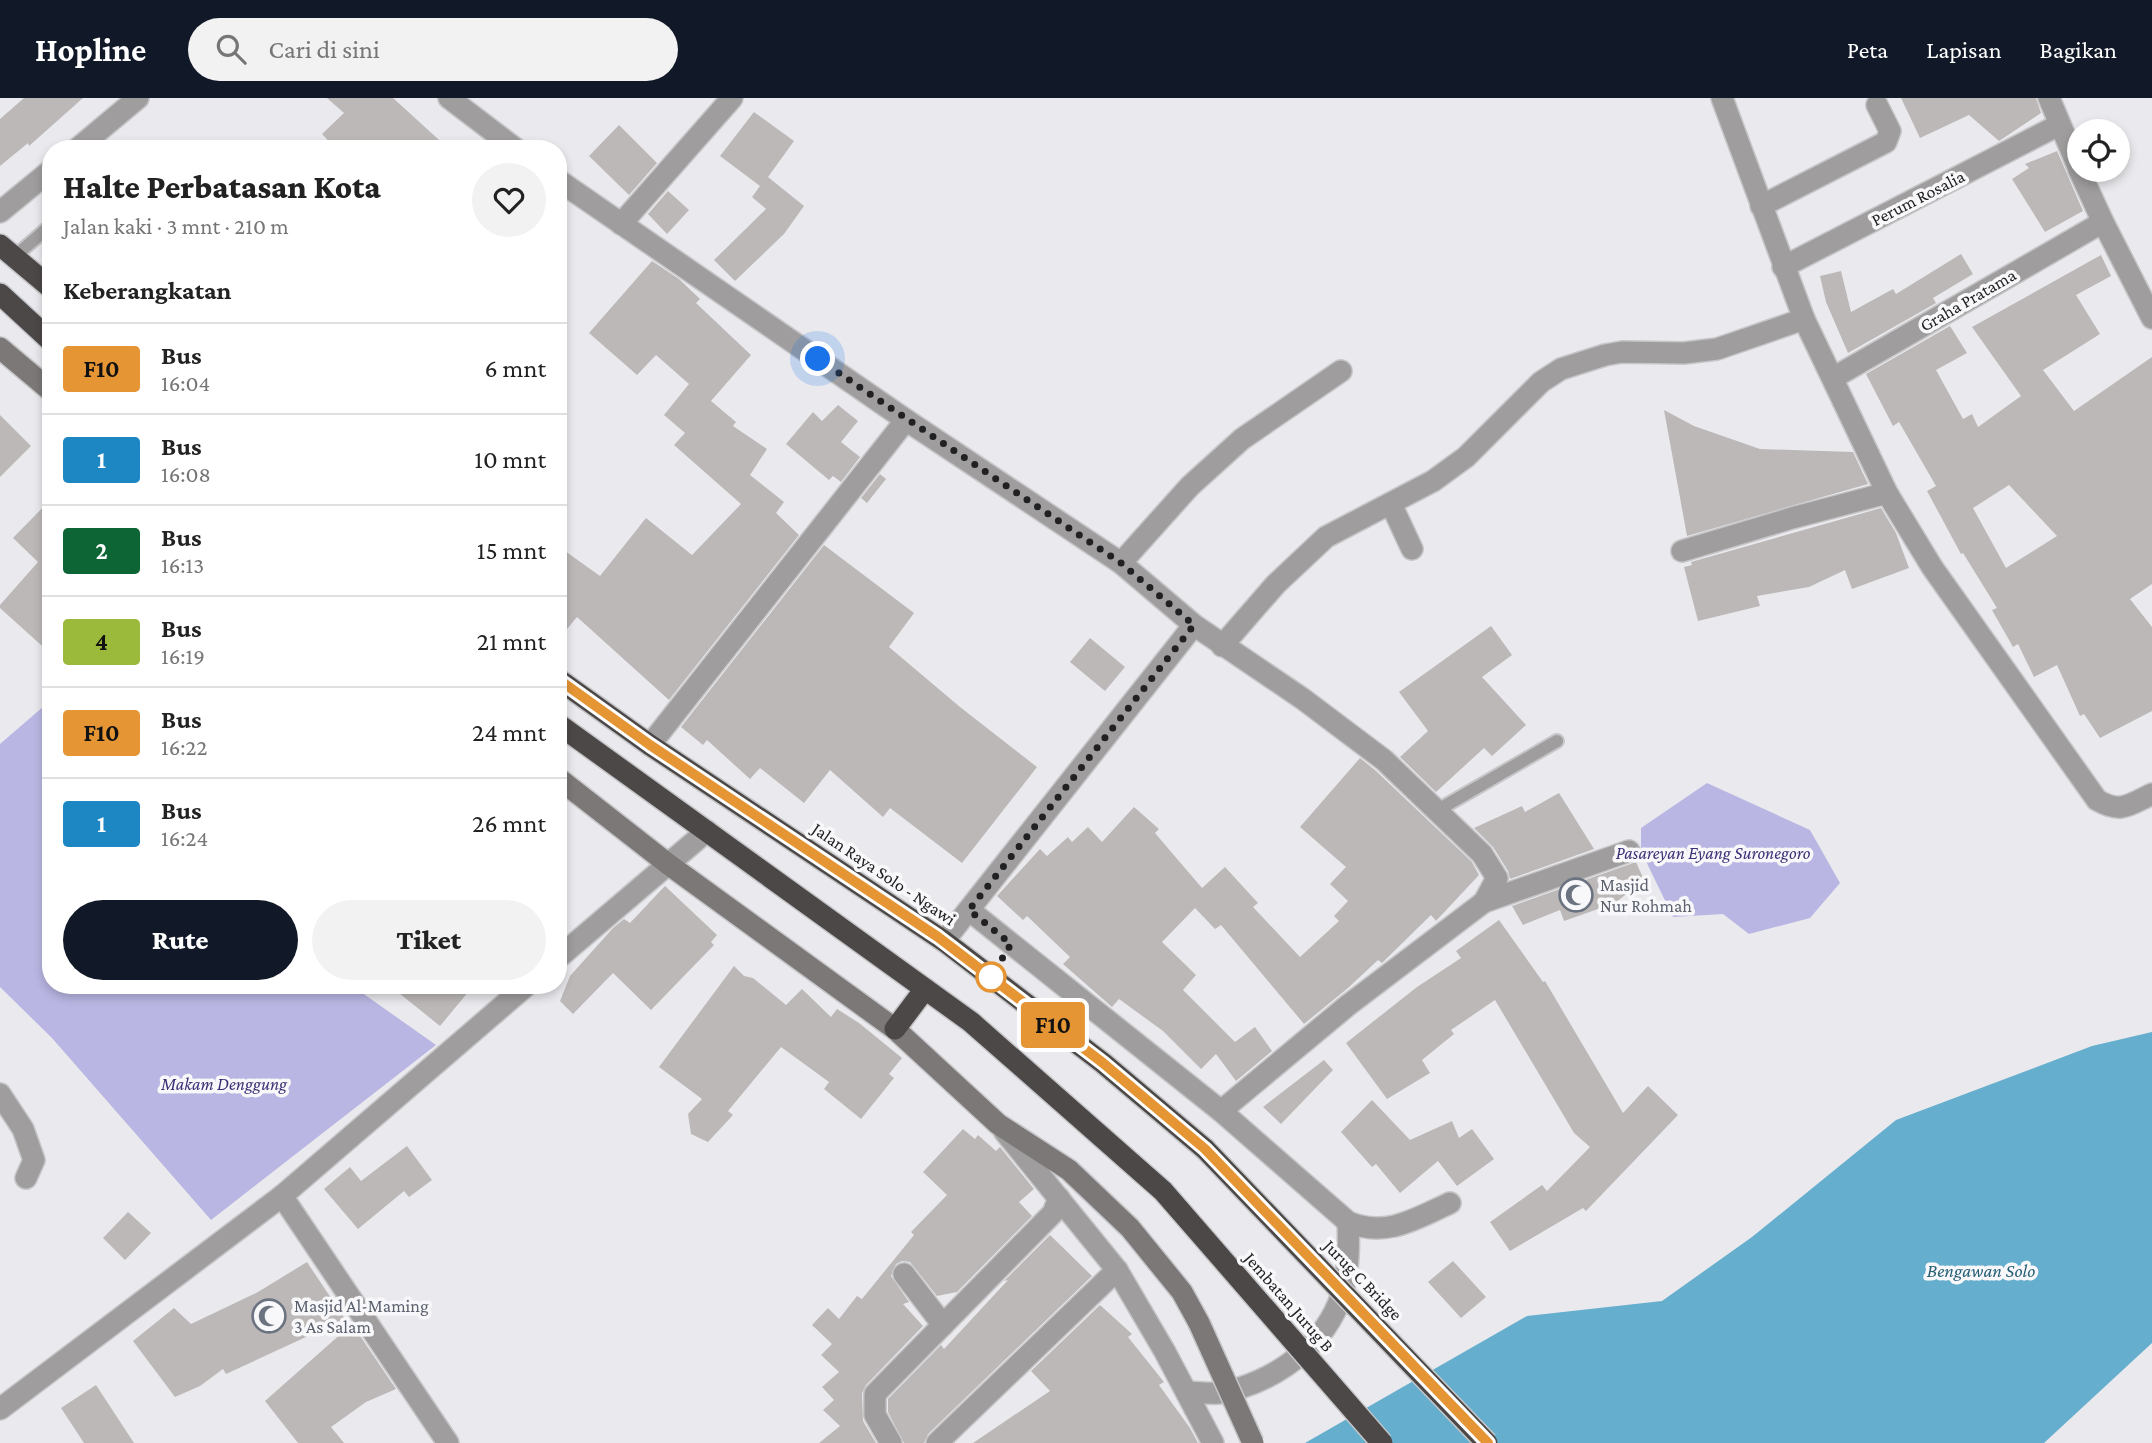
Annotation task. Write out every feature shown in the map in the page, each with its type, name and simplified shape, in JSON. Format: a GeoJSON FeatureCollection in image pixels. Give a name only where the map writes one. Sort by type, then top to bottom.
{"type":"FeatureCollection","features":[{"type":"Feature","properties":{"kind":"highway"},"geometry":{"type":"LineString","coordinates":[[7,252],[42,281]]}},
{"type":"Feature","properties":{"kind":"highway"},"geometry":{"type":"LineString","coordinates":[[0,294],[42,333]]}},
{"type":"Feature","properties":{"kind":"highway","name":"Jalan Raya Solo - Ngawi"},"geometry":{"type":"LineString","coordinates":[[567,685],[650,745],[944,941],[1103,1063],[1205,1149]]}},
{"type":"Feature","properties":{"kind":"highway"},"geometry":{"type":"LineString","coordinates":[[567,730],[925,989],[895,1029]]}},
{"type":"Feature","properties":{"kind":"highway","name":"Jembatan Jurug B"},"geometry":{"type":"LineString","coordinates":[[925,989],[971,1022],[1022,1065],[1163,1191],[1382,1443]]}},
{"type":"Feature","properties":{"kind":"highway","name":"Jurug C Bridge"},"geometry":{"type":"LineString","coordinates":[[1205,1149],[1488,1443]]}},
{"type":"Feature","properties":{"kind":"street"},"geometry":{"type":"LineString","coordinates":[[88,140],[138,98]]}},
{"type":"Feature","properties":{"kind":"street"},"geometry":{"type":"LineString","coordinates":[[449,98],[504,140]]}},
{"type":"Feature","properties":{"kind":"street"},"geometry":{"type":"LineString","coordinates":[[621,224],[732,98]]}},
{"type":"Feature","properties":{"kind":"street"},"geometry":{"type":"LineString","coordinates":[[1722,98],[1804,319],[1887,493],[1932,567],[2097,800],[2109,807],[2120,809],[2152,794]]}},
{"type":"Feature","properties":{"kind":"street"},"geometry":{"type":"LineString","coordinates":[[2049,98],[2067,141]]}},
{"type":"Feature","properties":{"kind":"street"},"geometry":{"type":"LineString","coordinates":[[1761,206],[1886,142],[1890,131],[1877,105]]}},
{"type":"Feature","properties":{"kind":"street","name":"Perum Rosalia"},"geometry":{"type":"LineString","coordinates":[[1783,267],[2053,128]]}},
{"type":"Feature","properties":{"kind":"street"},"geometry":{"type":"LineString","coordinates":[[0,212],[42,177]]}},
{"type":"Feature","properties":{"kind":"street"},"geometry":{"type":"LineString","coordinates":[[2085,182],[2152,318]]}},
{"type":"Feature","properties":{"kind":"street"},"geometry":{"type":"LineString","coordinates":[[567,186],[906,420],[1121,563],[1222,646],[1303,699],[1384,760],[1482,855],[1497,877],[1484,902]]}},
{"type":"Feature","properties":{"kind":"street","name":"Graha Pratama"},"geometry":{"type":"LineString","coordinates":[[1833,378],[2103,222]]}},
{"type":"Feature","properties":{"kind":"street"},"geometry":{"type":"LineString","coordinates":[[1222,646],[1276,584],[1326,537],[1433,481],[1466,457],[1541,382],[1561,369],[1622,352],[1684,353],[1717,349],[1804,319]]}},
{"type":"Feature","properties":{"kind":"street"},"geometry":{"type":"LineString","coordinates":[[0,348],[42,383]]}},
{"type":"Feature","properties":{"kind":"street"},"geometry":{"type":"LineString","coordinates":[[1121,563],[1190,486],[1242,439],[1341,371]]}},
{"type":"Feature","properties":{"kind":"street"},"geometry":{"type":"LineString","coordinates":[[650,745],[906,420]]}},
{"type":"Feature","properties":{"kind":"street"},"geometry":{"type":"LineString","coordinates":[[1682,551],[1887,493]]}},
{"type":"Feature","properties":{"kind":"street"},"geometry":{"type":"LineString","coordinates":[[1391,504],[1412,549]]}},
{"type":"Feature","properties":{"kind":"street"},"geometry":{"type":"LineString","coordinates":[[944,941],[1194,625]]}},
{"type":"Feature","properties":{"kind":"street"},"geometry":{"type":"LineString","coordinates":[[567,785],[668,864],[895,1029],[998,1124],[1117,1270],[1213,1443]]}},
{"type":"Feature","properties":{"kind":"street"},"geometry":{"type":"LineString","coordinates":[[567,950],[707,831]]}},
{"type":"Feature","properties":{"kind":"street"},"geometry":{"type":"LineString","coordinates":[[1221,1111],[1347,1006],[1484,902],[1629,850]]}},
{"type":"Feature","properties":{"kind":"street"},"geometry":{"type":"LineString","coordinates":[[969,910],[1221,1111],[1349,1222],[1375,1230],[1392,1227],[1450,1203]]}},
{"type":"Feature","properties":{"kind":"street"},"geometry":{"type":"LineString","coordinates":[[2,1403],[282,1196],[517,994]]}},
{"type":"Feature","properties":{"kind":"street"},"geometry":{"type":"LineString","coordinates":[[0,1094],[23,1129],[34,1160],[26,1178]]}},
{"type":"Feature","properties":{"kind":"street"},"geometry":{"type":"LineString","coordinates":[[998,1124],[1069,1170],[1130,1228],[1182,1292],[1199,1323],[1253,1443]]}},
{"type":"Feature","properties":{"kind":"street"},"geometry":{"type":"LineString","coordinates":[[282,1196],[448,1443]]}},
{"type":"Feature","properties":{"kind":"street"},"geometry":{"type":"LineString","coordinates":[[891,1443],[875,1415],[875,1394],[1053,1213],[1059,1198]]}},
{"type":"Feature","properties":{"kind":"street"},"geometry":{"type":"LineString","coordinates":[[1186,1392],[1221,1394],[1255,1383],[1285,1368],[1313,1344],[1330,1320],[1344,1288],[1349,1253],[1349,1222]]}},
{"type":"Feature","properties":{"kind":"street"},"geometry":{"type":"LineString","coordinates":[[937,1443],[1117,1270]]}},
{"type":"Feature","properties":{"kind":"street"},"geometry":{"type":"LineString","coordinates":[[904,1274],[943,1325]]}},
{"type":"Feature","properties":{"kind":"lane"},"geometry":{"type":"LineString","coordinates":[[7,252],[42,231]]}},
{"type":"Feature","properties":{"kind":"lane"},"geometry":{"type":"LineString","coordinates":[[1438,810],[1557,741]]}},
{"type":"Feature","properties":{"kind":"green space","name":"Makam Denggung"},"geometry":{"type":"Polygon","coordinates":[[[42,708],[42,994],[364,994],[436,1045],[211,1220],[52,1038],[0,987],[0,744],[42,708]]]}},
{"type":"Feature","properties":{"kind":"green space","name":"Pasareyan Eyang Suronegoro"},"geometry":{"type":"Polygon","coordinates":[[[1707,783],[1810,830],[1840,883],[1810,918],[1749,934],[1723,914],[1673,917],[1641,851],[1641,828],[1707,783]]]}},
{"type":"Feature","properties":{"kind":"water","name":"Bengawan Solo"},"geometry":{"type":"Polygon","coordinates":[[[2152,1032],[2152,1343],[2044,1443],[1305,1443],[1527,1316],[1662,1301],[1752,1237],[1896,1120],[2092,1046],[2152,1032]]]}},
{"type":"Feature","properties":{"kind":"building"},"geometry":{"type":"Polygon","coordinates":[[[24,98],[83,98],[29,146],[28,143],[0,166],[0,119],[24,98]]]}},
{"type":"Feature","properties":{"kind":"building"},"geometry":{"type":"Polygon","coordinates":[[[327,98],[393,98],[439,140],[328,140],[322,134],[344,113],[327,98]]]}},
{"type":"Feature","properties":{"kind":"building"},"geometry":{"type":"Polygon","coordinates":[[[1901,98],[2036,98],[2041,113],[1999,141],[1969,115],[1920,138],[1901,98]]]}},
{"type":"Feature","properties":{"kind":"building"},"geometry":{"type":"Polygon","coordinates":[[[754,112],[794,141],[768,177],[804,206],[784,234],[735,281],[714,260],[766,209],[752,197],[760,186],[720,156],[754,112]]]}},
{"type":"Feature","properties":{"kind":"building"},"geometry":{"type":"Polygon","coordinates":[[[619,125],[657,163],[629,195],[589,156],[619,125]]]}},
{"type":"Feature","properties":{"kind":"building"},"geometry":{"type":"Polygon","coordinates":[[[2057,151],[2067,174],[2067,182],[2070,182],[2083,211],[2045,232],[2012,179],[2029,168],[2025,164],[2057,151]]]}},
{"type":"Feature","properties":{"kind":"building"},"geometry":{"type":"Polygon","coordinates":[[[668,191],[689,210],[667,234],[648,214],[668,191]]]}},
{"type":"Feature","properties":{"kind":"building"},"geometry":{"type":"Polygon","coordinates":[[[1961,254],[1973,274],[1933,298],[1936,303],[1848,353],[1826,302],[1820,276],[1841,271],[1851,312],[1893,289],[1896,294],[1961,254]]]}},
{"type":"Feature","properties":{"kind":"building"},"geometry":{"type":"Polygon","coordinates":[[[2101,255],[2111,276],[2076,295],[2100,334],[2043,370],[2074,411],[2152,357],[2152,584],[2130,599],[2152,627],[2152,711],[2100,738],[2084,714],[2080,716],[2057,665],[2034,677],[2018,644],[2013,647],[1992,610],[1997,608],[1963,553],[1961,554],[1927,491],[1936,486],[1899,422],[1893,426],[1866,374],[1950,326],[1967,353],[1936,370],[1963,419],[1972,414],[1978,427],[2021,396],[1972,327],[2101,255]],[[2009,485],[1973,508],[2006,568],[2057,536],[2009,485]]]}},
{"type":"Feature","properties":{"kind":"building"},"geometry":{"type":"Polygon","coordinates":[[[652,261],[679,279],[700,299],[696,303],[751,355],[711,401],[736,422],[733,426],[767,449],[750,475],[784,502],[776,513],[799,535],[669,700],[577,617],[567,629],[567,552],[600,576],[646,518],[692,555],[741,504],[674,445],[685,433],[664,415],[689,384],[656,355],[637,375],[589,333],[652,261]]]}},
{"type":"Feature","properties":{"kind":"building"},"geometry":{"type":"Polygon","coordinates":[[[838,405],[858,421],[841,442],[860,457],[841,482],[833,476],[829,480],[786,444],[813,412],[822,421],[838,405]]]}},
{"type":"Feature","properties":{"kind":"building"},"geometry":{"type":"Polygon","coordinates":[[[1664,410],[1694,426],[1760,449],[1853,452],[1868,484],[1687,536],[1664,410]]]}},
{"type":"Feature","properties":{"kind":"building"},"geometry":{"type":"Polygon","coordinates":[[[0,415],[31,446],[0,477],[0,415]]]}},
{"type":"Feature","properties":{"kind":"building"},"geometry":{"type":"Polygon","coordinates":[[[880,474],[886,479],[867,503],[861,498],[880,474]]]}},
{"type":"Feature","properties":{"kind":"building"},"geometry":{"type":"Polygon","coordinates":[[[42,508],[42,646],[0,608],[38,562],[13,538],[42,508]]]}},
{"type":"Feature","properties":{"kind":"building"},"geometry":{"type":"Polygon","coordinates":[[[1881,508],[1896,533],[1909,568],[1852,589],[1845,570],[1809,587],[1757,596],[1760,606],[1698,621],[1684,567],[1692,565],[1691,562],[1881,508]]]}},
{"type":"Feature","properties":{"kind":"building"},"geometry":{"type":"Polygon","coordinates":[[[824,545],[914,613],[889,647],[1037,767],[962,863],[890,808],[883,817],[830,770],[804,803],[760,768],[750,779],[707,740],[703,745],[681,727],[824,545]]]}},
{"type":"Feature","properties":{"kind":"building"},"geometry":{"type":"Polygon","coordinates":[[[1491,626],[1512,655],[1482,677],[1526,725],[1492,756],[1484,748],[1436,792],[1400,757],[1428,731],[1399,692],[1491,626]]]}},
{"type":"Feature","properties":{"kind":"building"},"geometry":{"type":"Polygon","coordinates":[[[1090,638],[1125,667],[1105,691],[1070,662],[1090,638]]]}},
{"type":"Feature","properties":{"kind":"building"},"geometry":{"type":"Polygon","coordinates":[[[1360,758],[1472,862],[1479,875],[1436,921],[1431,915],[1382,963],[1378,960],[1304,1024],[1221,925],[1215,929],[1195,908],[1162,942],[1196,975],[1183,990],[1235,1042],[1255,1027],[1272,1051],[1236,1081],[1216,1054],[1201,1069],[1163,1031],[1119,999],[1112,1007],[1063,964],[1070,957],[1027,916],[1023,920],[997,896],[1040,849],[1047,856],[1068,837],[1072,842],[1088,827],[1102,842],[1134,807],[1159,829],[1155,833],[1202,888],[1225,867],[1258,903],[1253,907],[1300,957],[1339,921],[1334,916],[1348,901],[1330,884],[1346,867],[1300,827],[1360,758]]]}},
{"type":"Feature","properties":{"kind":"building"},"geometry":{"type":"Polygon","coordinates":[[[1559,793],[1594,849],[1510,879],[1493,847],[1474,828],[1522,806],[1525,812],[1559,793]]]}},
{"type":"Feature","properties":{"kind":"building"},"geometry":{"type":"Polygon","coordinates":[[[1636,862],[1644,880],[1615,903],[1564,921],[1560,910],[1523,925],[1512,906],[1636,862]]]}},
{"type":"Feature","properties":{"kind":"building"},"geometry":{"type":"Polygon","coordinates":[[[665,886],[717,935],[711,942],[714,945],[651,1010],[613,973],[573,1014],[560,1001],[563,994],[567,994],[570,976],[613,928],[624,919],[630,923],[665,886]]]}},
{"type":"Feature","properties":{"kind":"building"},"geometry":{"type":"Polygon","coordinates":[[[1499,920],[1543,982],[1545,981],[1623,1113],[1648,1086],[1678,1115],[1586,1211],[1583,1208],[1510,1251],[1490,1222],[1542,1185],[1547,1191],[1590,1147],[1574,1133],[1495,1000],[1451,1030],[1454,1034],[1422,1060],[1430,1073],[1387,1099],[1346,1043],[1417,987],[1461,958],[1456,951],[1499,920]]]}},
{"type":"Feature","properties":{"kind":"building"},"geometry":{"type":"Polygon","coordinates":[[[734,966],[786,1005],[802,989],[831,1017],[837,1009],[902,1058],[889,1074],[894,1078],[861,1119],[824,1089],[829,1082],[781,1047],[728,1111],[733,1115],[708,1142],[691,1134],[688,1114],[702,1099],[659,1067],[734,966]]]}},
{"type":"Feature","properties":{"kind":"building"},"geometry":{"type":"Polygon","coordinates":[[[400,994],[467,994],[440,1026],[400,994]]]}},
{"type":"Feature","properties":{"kind":"building"},"geometry":{"type":"Polygon","coordinates":[[[1324,1060],[1333,1070],[1281,1124],[1263,1107],[1324,1060]]]}},
{"type":"Feature","properties":{"kind":"building"},"geometry":{"type":"Polygon","coordinates":[[[1372,1100],[1410,1140],[1452,1121],[1459,1138],[1472,1129],[1494,1159],[1457,1186],[1438,1161],[1400,1193],[1376,1164],[1372,1167],[1341,1132],[1372,1100]]]}},
{"type":"Feature","properties":{"kind":"building"},"geometry":{"type":"Polygon","coordinates":[[[963,1129],[975,1139],[978,1135],[996,1151],[1000,1147],[1034,1189],[1019,1202],[1032,1216],[957,1292],[937,1296],[910,1262],[902,1261],[896,1264],[891,1276],[909,1302],[903,1304],[923,1326],[866,1385],[862,1393],[863,1421],[876,1443],[819,1443],[840,1426],[823,1410],[834,1400],[822,1387],[839,1372],[821,1355],[832,1344],[812,1325],[828,1308],[839,1319],[857,1296],[862,1299],[914,1235],[911,1232],[947,1195],[923,1172],[963,1129]]]}},
{"type":"Feature","properties":{"kind":"building"},"geometry":{"type":"Polygon","coordinates":[[[407,1146],[432,1180],[409,1197],[404,1191],[358,1229],[324,1189],[350,1167],[361,1181],[407,1146]]]}},
{"type":"Feature","properties":{"kind":"building"},"geometry":{"type":"Polygon","coordinates":[[[128,1212],[151,1233],[125,1260],[103,1238],[128,1212]]]}},
{"type":"Feature","properties":{"kind":"building"},"geometry":{"type":"Polygon","coordinates":[[[1050,1235],[1092,1276],[928,1434],[924,1443],[904,1443],[888,1412],[888,1399],[941,1345],[944,1349],[1008,1280],[1004,1281],[1050,1235]]]}},
{"type":"Feature","properties":{"kind":"building"},"geometry":{"type":"Polygon","coordinates":[[[1453,1261],[1486,1297],[1461,1318],[1428,1282],[1453,1261]]]}},
{"type":"Feature","properties":{"kind":"building","name":"Masjid Al-Maming 3 As Salam"},"geometry":{"type":"Polygon","coordinates":[[[307,1262],[345,1319],[226,1374],[223,1369],[200,1386],[175,1397],[133,1341],[174,1308],[191,1324],[258,1292],[307,1262]]]}},
{"type":"Feature","properties":{"kind":"building"},"geometry":{"type":"Polygon","coordinates":[[[1100,1305],[1132,1334],[1128,1337],[1164,1382],[1159,1385],[1198,1443],[973,1443],[1050,1391],[1031,1371],[1100,1305]]]}},
{"type":"Feature","properties":{"kind":"building"},"geometry":{"type":"Polygon","coordinates":[[[352,1324],[396,1389],[366,1402],[331,1427],[344,1443],[298,1443],[265,1401],[352,1324]]]}},
{"type":"Feature","properties":{"kind":"building"},"geometry":{"type":"Polygon","coordinates":[[[96,1385],[134,1443],[84,1443],[61,1408],[96,1385]]]}},
{"type":"Feature","properties":{"kind":"bus line","name":"F10"},"geometry":{"type":"LineString","coordinates":[[567,685],[650,745],[938,937],[1103,1063],[1205,1149],[1488,1443]]}},
{"type":"Feature","properties":{"kind":"place","name":"Masjid Nur Rohmah"},"geometry":{"type":"Point","coordinates":[1576,895]}},
{"type":"Feature","properties":{"kind":"place","name":"Masjid Al-Maming 3 As Salam"},"geometry":{"type":"Point","coordinates":[269,1316]}},
{"type":"Feature","properties":{"kind":"route"},"geometry":{"type":"LineString","coordinates":[[818,359],[1121,563],[1194,625],[969,910],[1011,944],[991,977]]}}]}
